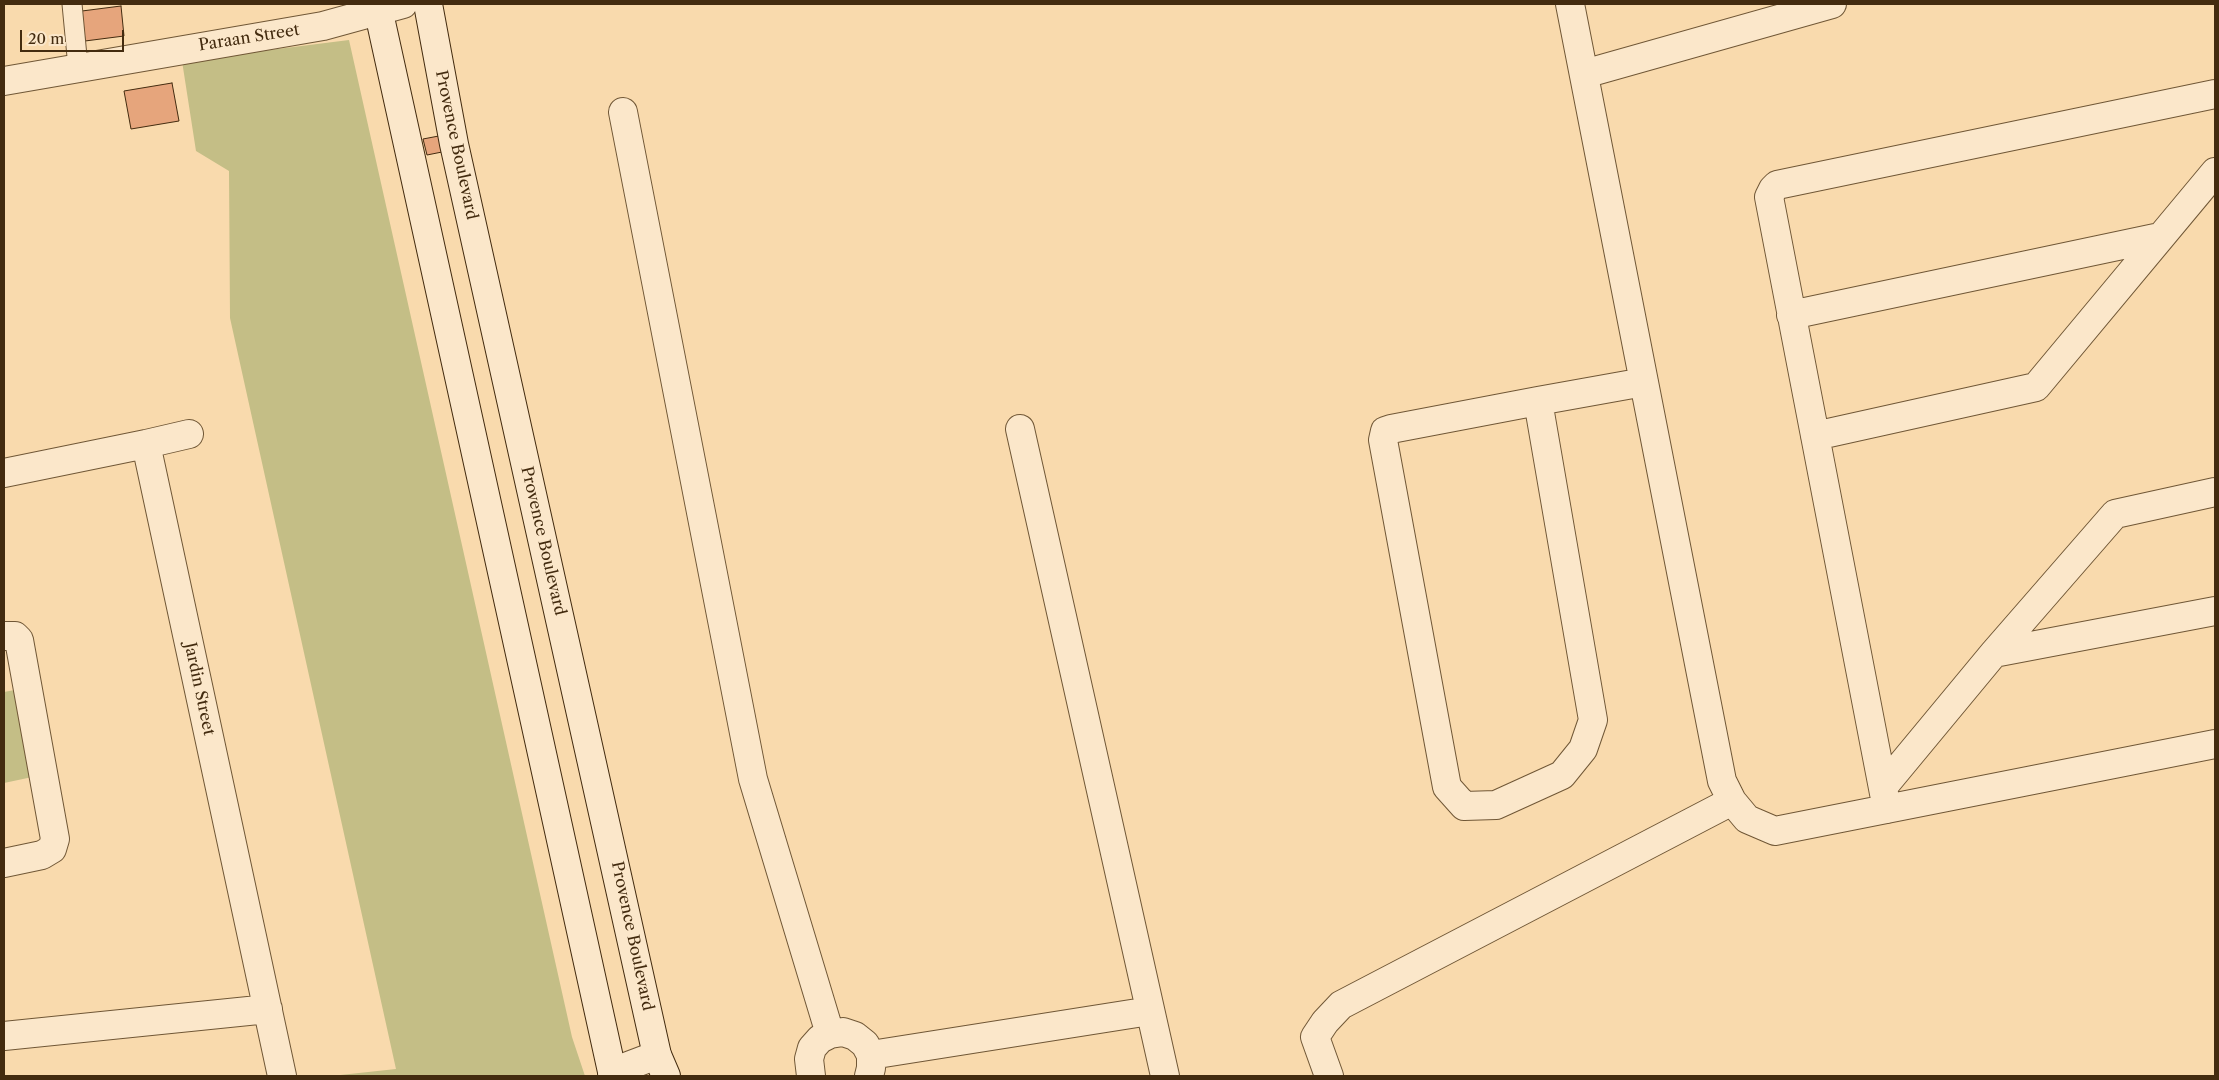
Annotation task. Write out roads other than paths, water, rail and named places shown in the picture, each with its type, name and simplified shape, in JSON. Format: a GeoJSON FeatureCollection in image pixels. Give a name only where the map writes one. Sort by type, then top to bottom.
{"type":"FeatureCollection","features":[{"type":"Feature","properties":{"kind":"street","name":"Provence Boulevard"},"geometry":{"type":"LineString","coordinates":[[428,4],[454,144],[661,1066]]}},
{"type":"Feature","properties":{"kind":"street"},"geometry":{"type":"LineString","coordinates":[[1570,4],[1722,781],[1732,802],[1747,819],[1775,830],[1885,798],[2215,744]]}},
{"type":"Feature","properties":{"kind":"street"},"geometry":{"type":"LineString","coordinates":[[1584,74],[1832,4]]}},
{"type":"Feature","properties":{"kind":"street","name":"Paraan Street"},"geometry":{"type":"LineString","coordinates":[[4,81],[323,26],[386,6]]}},
{"type":"Feature","properties":{"kind":"street"},"geometry":{"type":"LineString","coordinates":[[386,6],[612,1074],[661,1066]]}},
{"type":"Feature","properties":{"kind":"street"},"geometry":{"type":"LineString","coordinates":[[1885,798],[1769,197],[1777,185],[2215,94]]}},
{"type":"Feature","properties":{"kind":"street"},"geometry":{"type":"LineString","coordinates":[[623,112],[753,779],[830,1034]]}},
{"type":"Feature","properties":{"kind":"street"},"geometry":{"type":"LineString","coordinates":[[1815,436],[2036,388],[2215,172]]}},
{"type":"Feature","properties":{"kind":"street"},"geometry":{"type":"LineString","coordinates":[[1791,315],[2160,237]]}},
{"type":"Feature","properties":{"kind":"street"},"geometry":{"type":"LineString","coordinates":[[1538,401],[1593,720],[1583,749],[1562,774],[1496,805],[1464,806],[1447,787],[1383,440],[1385,431],[1538,401],[1644,382]]}},
{"type":"Feature","properties":{"kind":"street"},"geometry":{"type":"LineString","coordinates":[[1020,429],[1164,1076]]}},
{"type":"Feature","properties":{"kind":"street"},"geometry":{"type":"LineString","coordinates":[[4,473],[189,434]]}},
{"type":"Feature","properties":{"kind":"street","name":"Jardin Street"},"geometry":{"type":"LineString","coordinates":[[146,444],[282,1076]]}},
{"type":"Feature","properties":{"kind":"street"},"geometry":{"type":"LineString","coordinates":[[1885,798],[1994,653],[2115,514],[2215,492]]}},
{"type":"Feature","properties":{"kind":"street"},"geometry":{"type":"LineString","coordinates":[[1994,653],[2215,611]]}},
{"type":"Feature","properties":{"kind":"street"},"geometry":{"type":"LineString","coordinates":[[4,636],[15,636],[19,640],[55,839],[52,849],[42,855],[4,863]]}},
{"type":"Feature","properties":{"kind":"street"},"geometry":{"type":"LineString","coordinates":[[1329,1076],[1315,1037],[1325,1022],[1341,1005],[1732,802]]}},
{"type":"Feature","properties":{"kind":"street"},"geometry":{"type":"LineString","coordinates":[[4,1036],[268,1009]]}},
{"type":"Feature","properties":{"kind":"street"},"geometry":{"type":"LineString","coordinates":[[811,1076],[809,1059],[812,1048],[820,1039],[830,1034],[843,1032],[855,1036],[865,1044],[870,1066],[1150,1011]]}},
{"type":"Feature","properties":{"kind":"lane"},"geometry":{"type":"LineString","coordinates":[[72,4],[78,67]]}}]}
